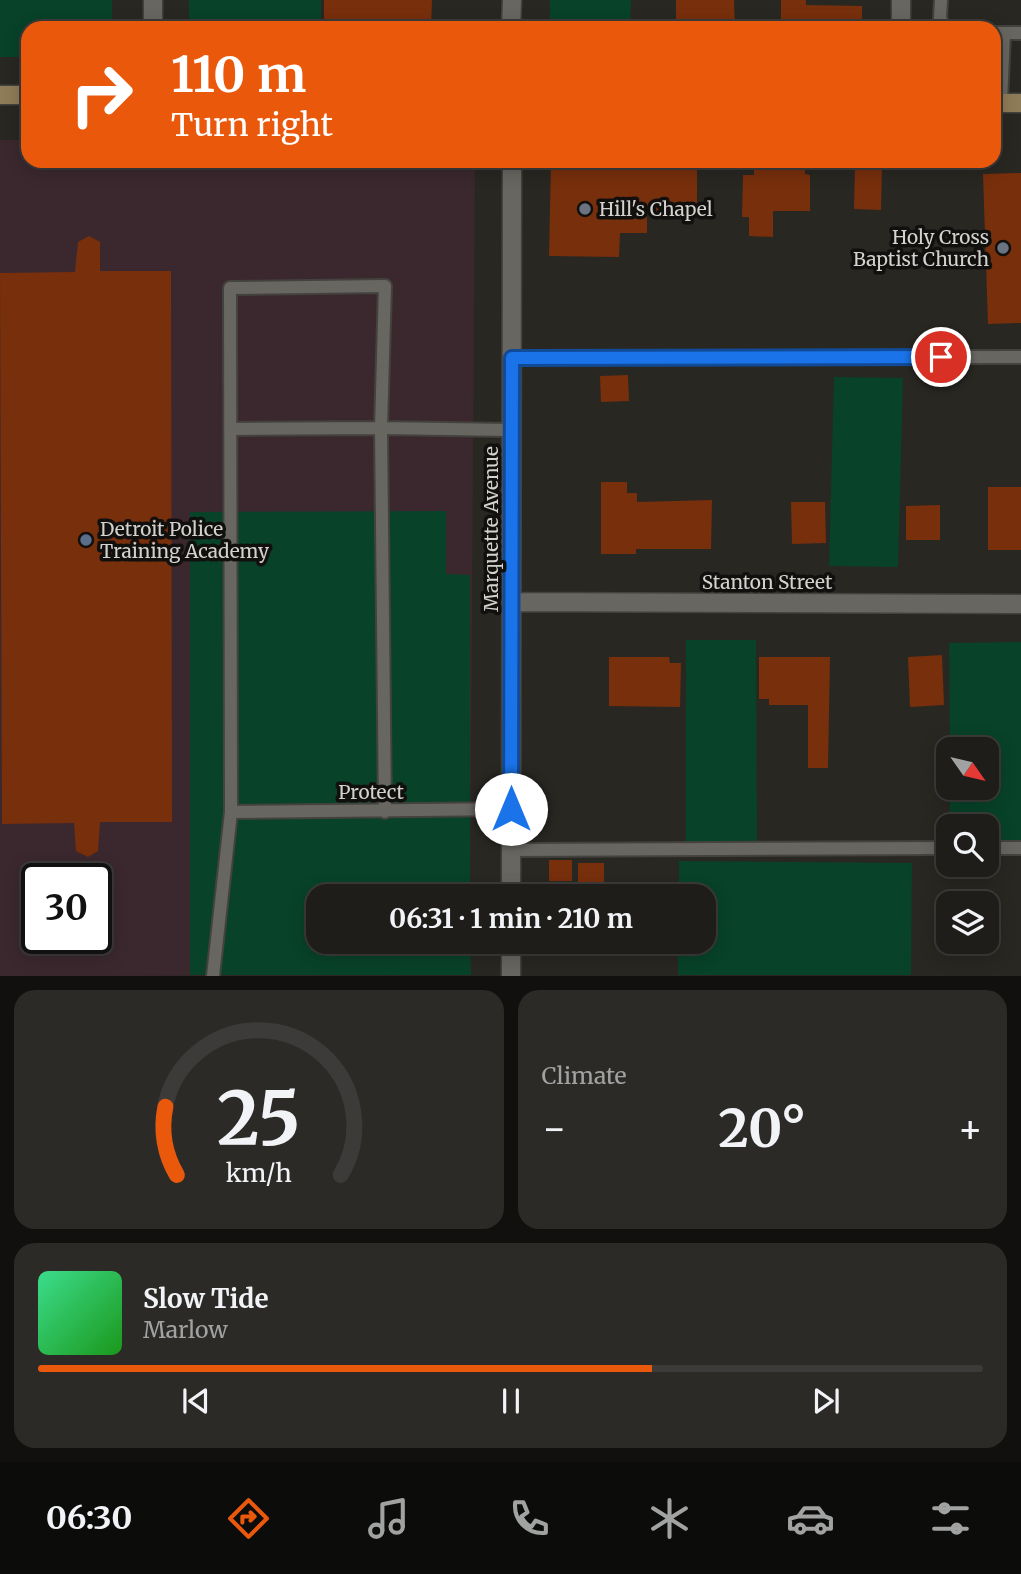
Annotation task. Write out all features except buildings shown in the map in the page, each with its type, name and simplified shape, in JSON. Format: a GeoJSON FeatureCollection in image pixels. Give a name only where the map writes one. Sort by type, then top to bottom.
{"type":"FeatureCollection","features":[{"type":"Feature","properties":{"kind":"street"},"geometry":{"type":"LineString","coordinates":[[153,0],[153,21]]}},
{"type":"Feature","properties":{"kind":"street"},"geometry":{"type":"LineString","coordinates":[[511,21],[512,0]]}},
{"type":"Feature","properties":{"kind":"street"},"geometry":{"type":"LineString","coordinates":[[901,0],[901,21]]}},
{"type":"Feature","properties":{"kind":"street"},"geometry":{"type":"LineString","coordinates":[[0,95],[21,95]]}},
{"type":"Feature","properties":{"kind":"street"},"geometry":{"type":"LineString","coordinates":[[1001,103],[1021,103]]}},
{"type":"Feature","properties":{"kind":"street","name":"Marquette Avenue"},"geometry":{"type":"LineString","coordinates":[[511,884],[512,168]]}},
{"type":"Feature","properties":{"kind":"street","name":"Stanton Street"},"geometry":{"type":"LineString","coordinates":[[512,602],[1021,604]]}},
{"type":"Feature","properties":{"kind":"street"},"geometry":{"type":"LineString","coordinates":[[510,975],[511,954]]}},
{"type":"Feature","properties":{"kind":"lane"},"geometry":{"type":"LineString","coordinates":[[941,0],[941,21]]}},
{"type":"Feature","properties":{"kind":"lane"},"geometry":{"type":"LineString","coordinates":[[1001,33],[1021,33]]}},
{"type":"Feature","properties":{"kind":"lane"},"geometry":{"type":"LineString","coordinates":[[213,975],[230,812],[230,288],[385,286],[381,428],[385,812]]}},
{"type":"Feature","properties":{"kind":"lane"},"geometry":{"type":"LineString","coordinates":[[512,358],[1021,357]]}},
{"type":"Feature","properties":{"kind":"lane"},"geometry":{"type":"LineString","coordinates":[[230,429],[512,430]]}},
{"type":"Feature","properties":{"kind":"lane","name":"Protect"},"geometry":{"type":"LineString","coordinates":[[230,812],[511,809]]}},
{"type":"Feature","properties":{"kind":"lane"},"geometry":{"type":"LineString","coordinates":[[511,850],[936,848]]}},
{"type":"Feature","properties":{"kind":"lane"},"geometry":{"type":"LineString","coordinates":[[999,848],[1021,848]]}},
{"type":"Feature","properties":{"kind":"shaded area","name":"Detroit Police Training Academy"},"geometry":{"type":"Polygon","coordinates":[[[0,140],[21,140],[21,168],[475,168],[470,884],[306,884],[306,954],[470,954],[471,975],[0,976],[0,140]]]}},
{"type":"Feature","properties":{"kind":"green space"},"geometry":{"type":"Polygon","coordinates":[[[0,0],[112,0],[112,21],[21,21],[21,57],[0,57],[0,0]]]}},
{"type":"Feature","properties":{"kind":"green space"},"geometry":{"type":"Polygon","coordinates":[[[189,0],[321,0],[321,21],[189,21],[189,0]]]}},
{"type":"Feature","properties":{"kind":"green space"},"geometry":{"type":"Polygon","coordinates":[[[550,0],[631,0],[630,21],[550,21],[550,0]]]}},
{"type":"Feature","properties":{"kind":"green space"},"geometry":{"type":"Polygon","coordinates":[[[834,377],[903,378],[898,567],[829,566],[834,377]]]}},
{"type":"Feature","properties":{"kind":"green space"},"geometry":{"type":"Polygon","coordinates":[[[446,511],[446,574],[470,575],[470,884],[306,884],[306,954],[470,954],[471,975],[190,975],[190,512],[446,511]]]}},
{"type":"Feature","properties":{"kind":"green space"},"geometry":{"type":"Polygon","coordinates":[[[686,640],[756,640],[757,841],[686,842],[686,640]]]}},
{"type":"Feature","properties":{"kind":"green space"},"geometry":{"type":"Polygon","coordinates":[[[1021,642],[1021,841],[999,842],[999,814],[950,814],[950,800],[999,800],[999,737],[950,737],[949,643],[1021,642]]]}},
{"type":"Feature","properties":{"kind":"green space"},"geometry":{"type":"Polygon","coordinates":[[[679,861],[912,863],[911,975],[678,975],[678,954],[716,954],[716,884],[679,884],[679,861]]]}},
{"type":"Feature","properties":{"kind":"place","name":"Hill's Chapel"},"geometry":{"type":"Point","coordinates":[585,209]}},
{"type":"Feature","properties":{"kind":"place","name":"Holy Cross Baptist Church"},"geometry":{"type":"Point","coordinates":[1003,248]}},
{"type":"Feature","properties":{"kind":"place","name":"Detroit Police Training Academy"},"geometry":{"type":"Point","coordinates":[86,540]}},
{"type":"Feature","properties":{"kind":"route"},"geometry":{"type":"LineString","coordinates":[[511,809],[512,358],[941,357]]}}]}
